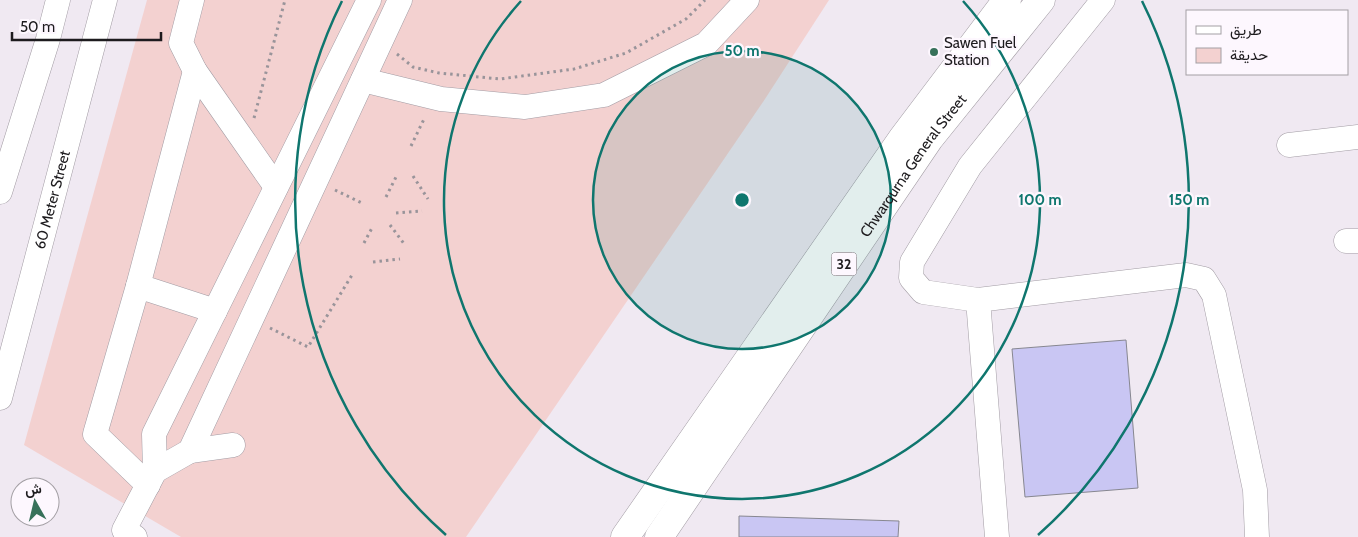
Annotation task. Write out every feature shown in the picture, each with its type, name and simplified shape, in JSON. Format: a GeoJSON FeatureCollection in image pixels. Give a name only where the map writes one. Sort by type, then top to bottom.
{"type":"FeatureCollection","features":[{"type":"Feature","properties":{"kind":"highway","name":"Chwarqurna General Street"},"geometry":{"type":"LineString","coordinates":[[625,537],[902,139],[1007,0]]}},
{"type":"Feature","properties":{"kind":"highway","name":"Chwarqurna General Street"},"geometry":{"type":"LineString","coordinates":[[659,537],[929,140],[1041,0]]}},
{"type":"Feature","properties":{"kind":"street"},"geometry":{"type":"LineString","coordinates":[[0,192],[48,39],[58,0]]}},
{"type":"Feature","properties":{"kind":"street","name":"60 Meter Street"},"geometry":{"type":"LineString","coordinates":[[0,398],[105,0]]}},
{"type":"Feature","properties":{"kind":"street"},"geometry":{"type":"LineString","coordinates":[[192,0],[181,43],[195,71],[276,187]]}},
{"type":"Feature","properties":{"kind":"street"},"geometry":{"type":"LineString","coordinates":[[135,537],[124,530],[152,478],[154,434],[369,0]]}},
{"type":"Feature","properties":{"kind":"street"},"geometry":{"type":"LineString","coordinates":[[190,451],[400,0]]}},
{"type":"Feature","properties":{"kind":"street"},"geometry":{"type":"LineString","coordinates":[[363,80],[434,98],[525,107],[604,95],[706,44],[747,0]]}},
{"type":"Feature","properties":{"kind":"street"},"geometry":{"type":"LineString","coordinates":[[1103,0],[970,166],[912,262],[911,278],[924,292],[978,300],[1186,275],[1204,279],[1214,295],[1255,490],[1256,537]]}},
{"type":"Feature","properties":{"kind":"street"},"geometry":{"type":"LineString","coordinates":[[152,478],[94,434],[138,286],[195,71]]}},
{"type":"Feature","properties":{"kind":"street"},"geometry":{"type":"LineString","coordinates":[[1289,145],[1358,137]]}},
{"type":"Feature","properties":{"kind":"street"},"geometry":{"type":"LineString","coordinates":[[138,286],[215,310]]}},
{"type":"Feature","properties":{"kind":"street"},"geometry":{"type":"LineString","coordinates":[[978,300],[997,537]]}},
{"type":"Feature","properties":{"kind":"street"},"geometry":{"type":"LineString","coordinates":[[152,478],[190,451],[234,444]]}},
{"type":"Feature","properties":{"kind":"path"},"geometry":{"type":"LineString","coordinates":[[247,145],[285,0]]}},
{"type":"Feature","properties":{"kind":"path"},"geometry":{"type":"LineString","coordinates":[[393,50],[413,67],[439,73],[500,79],[574,70],[626,53],[686,19],[705,0]]}},
{"type":"Feature","properties":{"kind":"path"},"geometry":{"type":"LineString","coordinates":[[412,146],[434,98]]}},
{"type":"Feature","properties":{"kind":"path"},"geometry":{"type":"LineString","coordinates":[[386,197],[396,176]]}},
{"type":"Feature","properties":{"kind":"path"},"geometry":{"type":"LineString","coordinates":[[413,176],[428,199]]}},
{"type":"Feature","properties":{"kind":"path"},"geometry":{"type":"LineString","coordinates":[[328,187],[364,204]]}},
{"type":"Feature","properties":{"kind":"path"},"geometry":{"type":"LineString","coordinates":[[396,213],[422,211]]}},
{"type":"Feature","properties":{"kind":"path"},"geometry":{"type":"LineString","coordinates":[[390,225],[405,245]]}},
{"type":"Feature","properties":{"kind":"path"},"geometry":{"type":"LineString","coordinates":[[364,243],[372,228]]}},
{"type":"Feature","properties":{"kind":"path"},"geometry":{"type":"LineString","coordinates":[[373,262],[400,260]]}},
{"type":"Feature","properties":{"kind":"path"},"geometry":{"type":"LineString","coordinates":[[252,319],[308,347],[352,275]]}},
{"type":"Feature","properties":{"kind":"green space"},"geometry":{"type":"Polygon","coordinates":[[[147,0],[829,0],[765,99],[466,537],[181,537],[24,445],[147,0]]]}},
{"type":"Feature","properties":{"kind":"building"},"geometry":{"type":"Polygon","coordinates":[[[1126,340],[1138,488],[1025,497],[1012,349],[1126,340]]]}},
{"type":"Feature","properties":{"kind":"building"},"geometry":{"type":"Polygon","coordinates":[[[739,516],[899,521],[898,537],[739,537],[739,516]]]}},
{"type":"Feature","properties":{"kind":"place","name":"Sawen Fuel Station"},"geometry":{"type":"Point","coordinates":[934,52]}}]}
